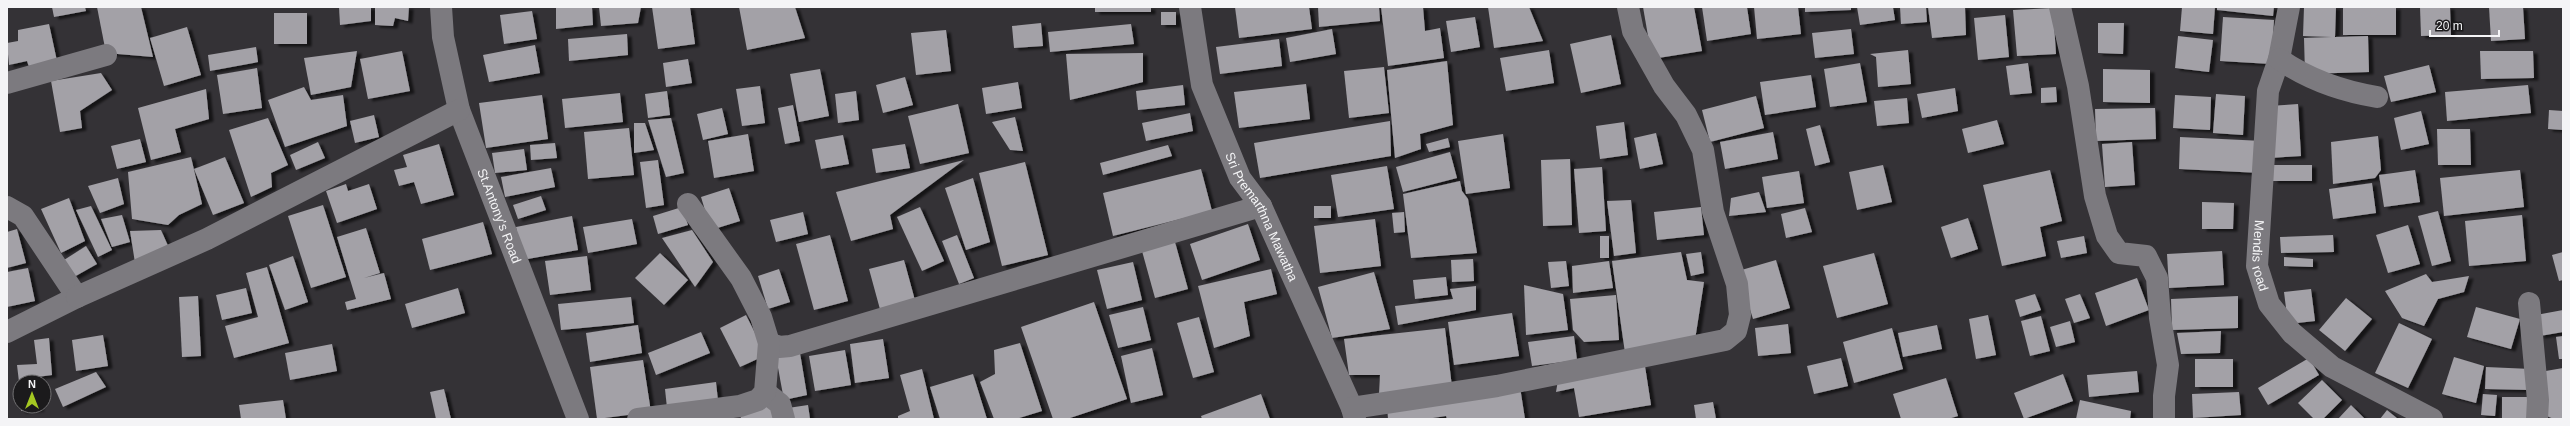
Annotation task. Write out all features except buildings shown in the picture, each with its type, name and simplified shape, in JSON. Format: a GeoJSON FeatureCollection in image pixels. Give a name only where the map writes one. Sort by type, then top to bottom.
{"type":"FeatureCollection","features":[{"type":"Feature","properties":{"kind":"street","name":"St.Antony's Road"},"geometry":{"type":"LineString","coordinates":[[441,7],[442,37],[459,110],[578,419]]}},
{"type":"Feature","properties":{"kind":"street","name":"Sri Premarthna Mawatha"},"geometry":{"type":"LineString","coordinates":[[1190,7],[1202,85],[1240,178],[1261,206],[1354,413]]}},
{"type":"Feature","properties":{"kind":"street"},"geometry":{"type":"LineString","coordinates":[[1354,413],[1725,340],[1736,332],[1740,315],[1737,284],[1713,212],[1702,150],[1686,114],[1664,86],[1633,31],[1628,7]]}},
{"type":"Feature","properties":{"kind":"street"},"geometry":{"type":"LineString","coordinates":[[2060,7],[2078,86],[2095,196],[2107,236],[2119,253],[2146,256],[2157,278],[2160,318],[2168,365],[2164,396],[2164,419]]}},
{"type":"Feature","properties":{"kind":"street","name":"Mendis road"},"geometry":{"type":"LineString","coordinates":[[2289,7],[2279,59],[2268,91],[2257,266],[2269,304],[2292,333],[2332,367],[2432,419]]}},
{"type":"Feature","properties":{"kind":"street"},"geometry":{"type":"LineString","coordinates":[[7,83],[106,55]]}},
{"type":"Feature","properties":{"kind":"street"},"geometry":{"type":"LineString","coordinates":[[2279,59],[2308,78],[2354,93],[2377,97]]}},
{"type":"Feature","properties":{"kind":"street"},"geometry":{"type":"LineString","coordinates":[[7,332],[77,297],[207,239],[459,110]]}},
{"type":"Feature","properties":{"kind":"street"},"geometry":{"type":"LineString","coordinates":[[638,419],[740,406],[758,400],[765,392],[769,343],[761,317],[741,278],[688,204]]}},
{"type":"Feature","properties":{"kind":"street"},"geometry":{"type":"LineString","coordinates":[[769,343],[779,347],[790,346],[1261,206]]}},
{"type":"Feature","properties":{"kind":"street"},"geometry":{"type":"LineString","coordinates":[[7,207],[23,216],[77,297]]}},
{"type":"Feature","properties":{"kind":"street"},"geometry":{"type":"LineString","coordinates":[[2529,303],[2538,400],[2537,419]]}},
{"type":"Feature","properties":{"kind":"street"},"geometry":{"type":"LineString","coordinates":[[765,392],[780,404],[784,419]]}}]}
